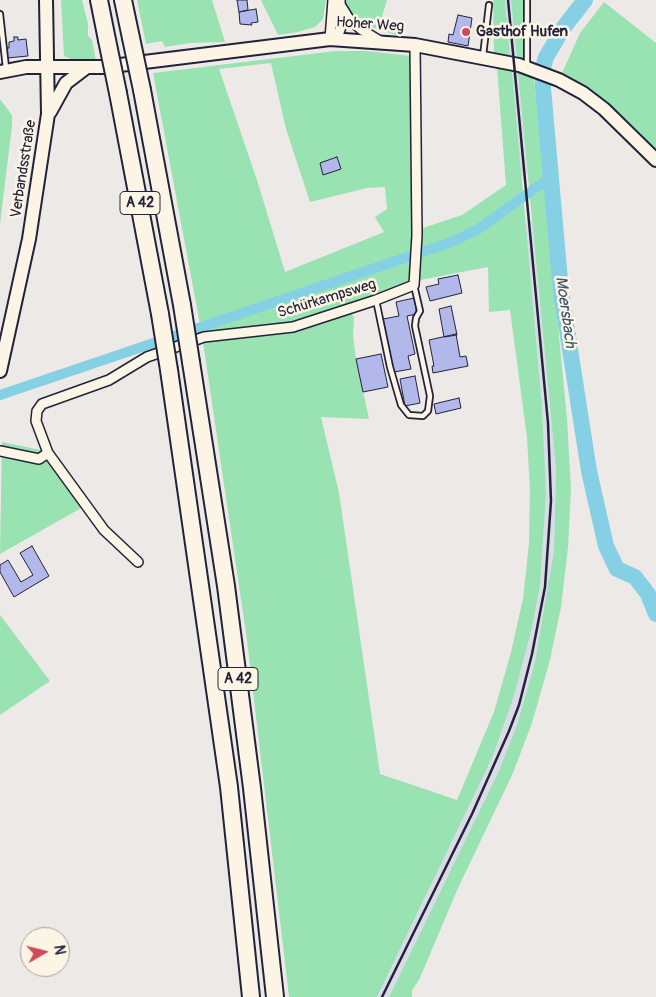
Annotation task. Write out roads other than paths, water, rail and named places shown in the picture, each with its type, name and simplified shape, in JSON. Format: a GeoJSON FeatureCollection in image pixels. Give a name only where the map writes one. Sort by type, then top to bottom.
{"type":"FeatureCollection","features":[{"type":"Feature","properties":{"kind":"highway","name":"A 42"},"geometry":{"type":"LineString","coordinates":[[99,0],[160,314],[169,370],[229,787],[251,997]]}},
{"type":"Feature","properties":{"kind":"highway","name":"A 42"},"geometry":{"type":"LineString","coordinates":[[123,0],[142,90],[182,306],[226,586],[252,788],[275,997]]}},
{"type":"Feature","properties":{"kind":"main road","name":"Verbandsstraße"},"geometry":{"type":"LineString","coordinates":[[0,370],[29,239],[48,114],[49,67],[46,0]]}},
{"type":"Feature","properties":{"kind":"main road","name":"Hoher Weg"},"geometry":{"type":"LineString","coordinates":[[2,72],[49,67],[145,62],[334,38],[415,45],[533,70],[552,78],[583,93],[604,109],[656,160]]}},
{"type":"Feature","properties":{"kind":"main road"},"geometry":{"type":"LineString","coordinates":[[48,114],[66,84],[87,66]]}},
{"type":"Feature","properties":{"kind":"street"},"geometry":{"type":"LineString","coordinates":[[333,0],[334,38]]}},
{"type":"Feature","properties":{"kind":"street"},"geometry":{"type":"LineString","coordinates":[[334,38],[341,27],[341,3]]}},
{"type":"Feature","properties":{"kind":"street"},"geometry":{"type":"LineString","coordinates":[[341,3],[349,19],[380,41]]}},
{"type":"Feature","properties":{"kind":"street"},"geometry":{"type":"LineString","coordinates":[[414,285],[416,262],[415,45]]}},
{"type":"Feature","properties":{"kind":"street","name":"Schürkampsweg"},"geometry":{"type":"LineString","coordinates":[[138,562],[104,530],[48,453],[36,421],[37,412],[42,404],[51,399],[109,380],[140,360],[179,344],[204,337],[293,327],[376,300],[414,285]]}},
{"type":"Feature","properties":{"kind":"street"},"geometry":{"type":"LineString","coordinates":[[0,451],[39,459],[48,453]]}},
{"type":"Feature","properties":{"kind":"lane"},"geometry":{"type":"LineString","coordinates":[[527,0],[533,70]]}},
{"type":"Feature","properties":{"kind":"lane"},"geometry":{"type":"LineString","coordinates":[[483,58],[489,5]]}},
{"type":"Feature","properties":{"kind":"lane"},"geometry":{"type":"LineString","coordinates":[[0,14],[2,72]]}},
{"type":"Feature","properties":{"kind":"lane"},"geometry":{"type":"LineString","coordinates":[[376,300],[390,368],[401,405],[409,415],[420,417],[426,414],[430,405],[415,326],[416,318],[420,311],[414,285]]}},
{"type":"Feature","properties":{"kind":"waterway","name":"Moersbach"},"geometry":{"type":"LineString","coordinates":[[585,0],[564,27],[546,57],[543,68],[543,88],[561,292],[589,471],[606,546],[617,569],[635,577],[648,594],[656,614]]}},
{"type":"Feature","properties":{"kind":"waterway"},"geometry":{"type":"LineString","coordinates":[[0,395],[449,243],[477,230],[551,177]]}},
{"type":"Feature","properties":{"kind":"railway"},"geometry":{"type":"LineString","coordinates":[[382,997],[472,814],[509,731],[519,705],[532,654],[545,587],[551,501],[548,423],[508,0]]}},
{"type":"Feature","properties":{"kind":"place","name":"Gasthof Hufen"},"geometry":{"type":"Point","coordinates":[466,32]}}]}
